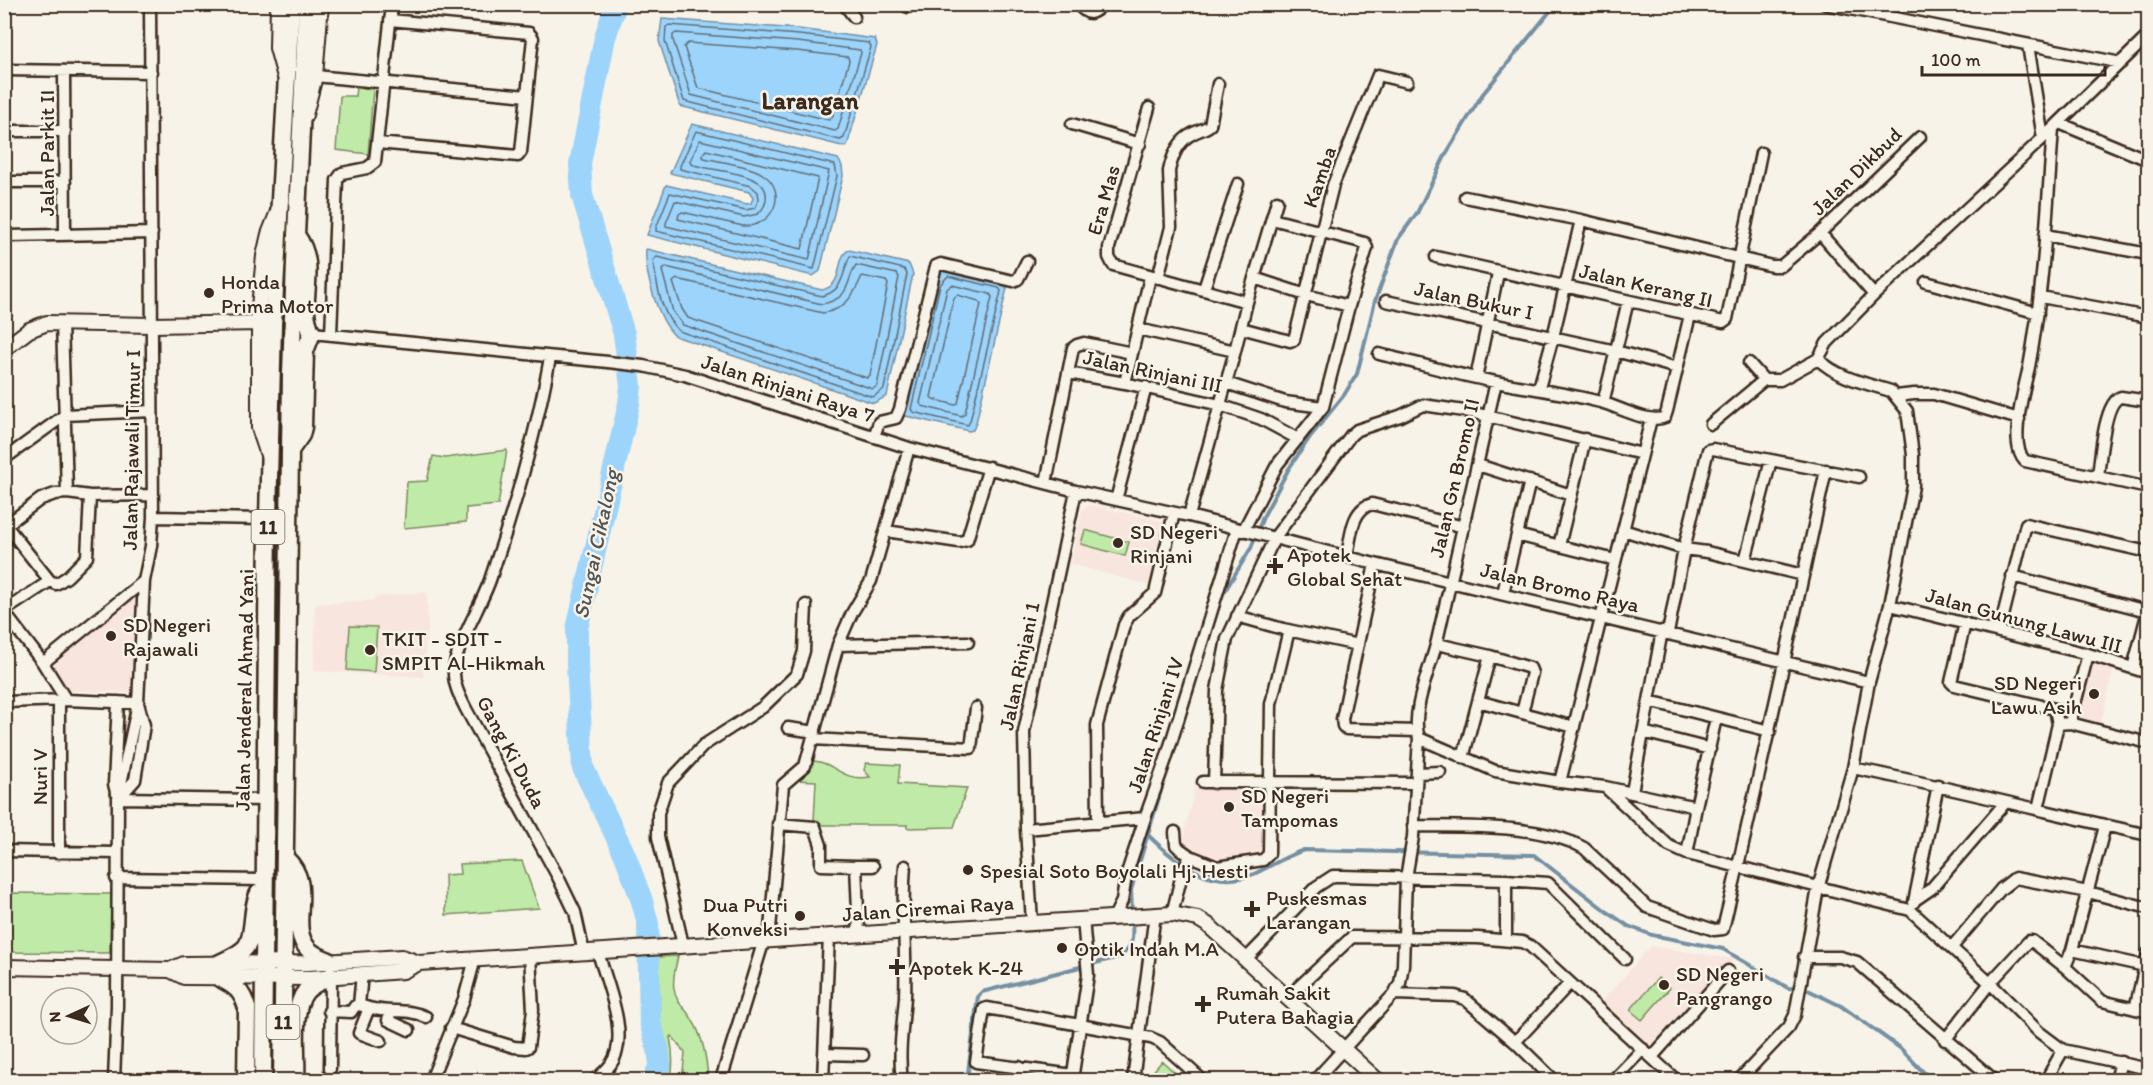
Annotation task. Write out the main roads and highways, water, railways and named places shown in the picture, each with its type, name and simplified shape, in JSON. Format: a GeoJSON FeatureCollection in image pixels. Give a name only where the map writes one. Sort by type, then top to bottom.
{"type":"FeatureCollection","features":[{"type":"Feature","properties":{"kind":"highway","name":"Jalan Jenderal Ahmad Yani"},"geometry":{"type":"LineString","coordinates":[[282,1080],[290,450],[301,127],[298,36],[291,4]]}},
{"type":"Feature","properties":{"kind":"highway","name":"Jalan Jenderal Ahmad Yani"},"geometry":{"type":"LineString","coordinates":[[263,1080],[268,519],[273,325],[288,84],[307,4]]}},
{"type":"Feature","properties":{"kind":"highway"},"geometry":{"type":"LineString","coordinates":[[290,450],[301,435],[303,427],[305,351],[322,334],[306,318],[307,253],[296,235]]}},
{"type":"Feature","properties":{"kind":"highway"},"geometry":{"type":"LineString","coordinates":[[285,858],[295,867],[300,880],[302,939],[330,969],[305,992],[299,1006],[296,1080]]}},
{"type":"Feature","properties":{"kind":"highway"},"geometry":{"type":"LineString","coordinates":[[246,1080],[247,1008],[238,988],[218,971],[248,945],[254,903],[264,883]]}},
{"type":"Feature","properties":{"kind":"water"},"geometry":{"type":"Polygon","coordinates":[[[662,19],[799,29],[875,39],[877,45],[847,146],[680,106],[659,41],[662,19]]]}},
{"type":"Feature","properties":{"kind":"water"},"geometry":{"type":"Polygon","coordinates":[[[692,124],[838,159],[842,166],[843,176],[820,271],[813,276],[647,235],[666,185],[747,204],[751,203],[753,198],[749,192],[670,173],[692,124]]]}},
{"type":"Feature","properties":{"kind":"water"},"geometry":{"type":"Polygon","coordinates":[[[646,249],[822,290],[834,282],[842,258],[849,250],[909,264],[913,274],[887,396],[874,403],[870,402],[675,336],[663,319],[653,296],[647,270],[646,249]]]}},
{"type":"Feature","properties":{"kind":"water"},"geometry":{"type":"Polygon","coordinates":[[[942,268],[1004,284],[1007,288],[976,423],[973,430],[969,431],[904,414],[936,277],[939,278],[940,273],[937,272],[942,268]]]}},
{"type":"Feature","properties":{"kind":"waterway","name":"Sungai Cikalong"},"geometry":{"type":"LineString","coordinates":[[616,4],[605,37],[580,164],[582,195],[624,334],[631,386],[629,404],[577,629],[577,664],[583,768],[625,855],[648,924],[650,1022],[660,1065],[653,1080]]}},
{"type":"Feature","properties":{"kind":"waterway"},"geometry":{"type":"LineString","coordinates":[[1213,622],[1223,594],[1251,548],[1263,517],[1288,470],[1357,374],[1375,301],[1398,239],[1417,213],[1446,154],[1482,95],[1556,4]]}},
{"type":"Feature","properties":{"kind":"waterway"},"geometry":{"type":"LineString","coordinates":[[1132,913],[1131,890],[1170,761]]}},
{"type":"Feature","properties":{"kind":"waterway"},"geometry":{"type":"LineString","coordinates":[[1148,835],[1183,864],[1210,877],[1224,879],[1254,874],[1304,850],[1534,855],[1628,926],[1652,935],[1723,949],[1788,988],[1806,989],[1841,1006],[1900,1048],[1931,1080]]}},
{"type":"Feature","properties":{"kind":"waterway"},"geometry":{"type":"LineString","coordinates":[[967,1080],[978,996],[982,992],[1119,957],[1128,949],[1132,941],[1132,920]]}},
{"type":"Feature","properties":{"kind":"place","name":"Honda Prima Motor"},"geometry":{"type":"Point","coordinates":[209,293]}},
{"type":"Feature","properties":{"kind":"place","name":"SD Negeri Rinjani"},"geometry":{"type":"Point","coordinates":[1118,543]}},
{"type":"Feature","properties":{"kind":"place","name":"Apotek Global Sehat"},"geometry":{"type":"Point","coordinates":[1275,566]}},
{"type":"Feature","properties":{"kind":"place","name":"SD Negeri Rajawali"},"geometry":{"type":"Point","coordinates":[111,636]}},
{"type":"Feature","properties":{"kind":"place","name":"TKIT - SDIT - SMPIT Al-Hikmah"},"geometry":{"type":"Point","coordinates":[370,650]}},
{"type":"Feature","properties":{"kind":"place","name":"SD Negeri Lawu Asih"},"geometry":{"type":"Point","coordinates":[2094,694]}},
{"type":"Feature","properties":{"kind":"place","name":"SD Negeri Tampomas"},"geometry":{"type":"Point","coordinates":[1229,807]}},
{"type":"Feature","properties":{"kind":"place","name":"Spesial Soto Boyolali Hj. Hesti"},"geometry":{"type":"Point","coordinates":[968,870]}},
{"type":"Feature","properties":{"kind":"place","name":"Puskesmas Larangan"},"geometry":{"type":"Point","coordinates":[1252,909]}},
{"type":"Feature","properties":{"kind":"place","name":"Dua Putri Konveksi"},"geometry":{"type":"Point","coordinates":[800,916]}},
{"type":"Feature","properties":{"kind":"place","name":"Optik Indah M.A"},"geometry":{"type":"Point","coordinates":[1062,948]}},
{"type":"Feature","properties":{"kind":"place","name":"Apotek K-24"},"geometry":{"type":"Point","coordinates":[897,967]}},
{"type":"Feature","properties":{"kind":"place","name":"SD Negeri Pangrango"},"geometry":{"type":"Point","coordinates":[1664,985]}},
{"type":"Feature","properties":{"kind":"place","name":"Rumah Sakit Putera Bahagia"},"geometry":{"type":"Point","coordinates":[1203,1004]}},
{"type":"Feature","properties":{"kind":"district","name":"Larangan"},"geometry":{"type":"Point","coordinates":[810,100]}}]}
